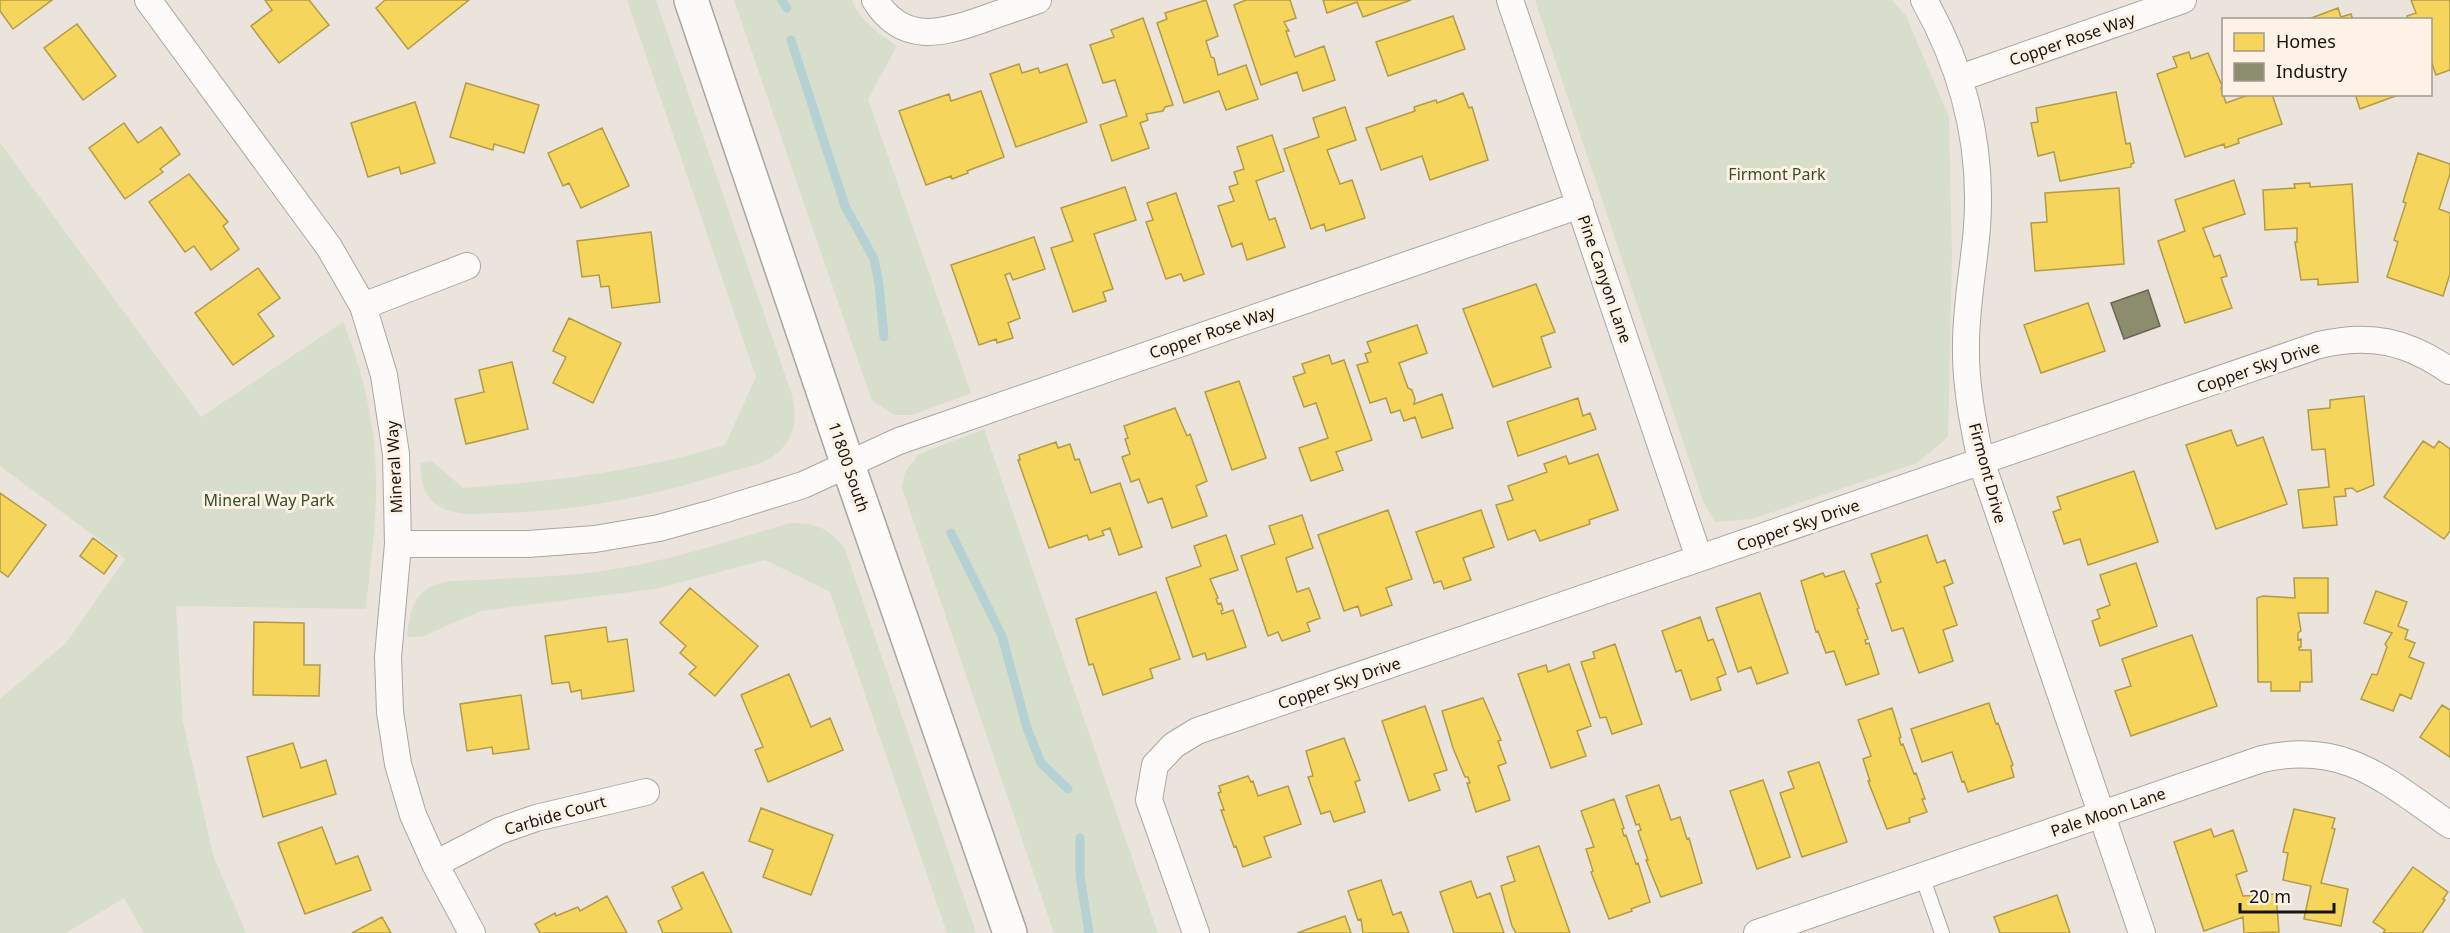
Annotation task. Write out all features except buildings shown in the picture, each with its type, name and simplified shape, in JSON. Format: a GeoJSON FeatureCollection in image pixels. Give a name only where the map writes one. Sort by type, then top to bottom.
{"type":"FeatureCollection","features":[{"type":"Feature","properties":{"kind":"main road","name":"11800 South"},"geometry":{"type":"LineString","coordinates":[[691,0],[848,465],[1010,933]]}},
{"type":"Feature","properties":{"kind":"street","name":"Mineral Way"},"geometry":{"type":"LineString","coordinates":[[148,0],[329,247],[363,306],[384,375],[392,415],[396,454],[398,544],[388,657],[390,712],[398,764],[413,815],[435,864],[472,933]]}},
{"type":"Feature","properties":{"kind":"street"},"geometry":{"type":"LineString","coordinates":[[875,0],[885,13],[904,27],[915,31],[939,33],[1038,0]]}},
{"type":"Feature","properties":{"kind":"street","name":"Pine Canyon Lane"},"geometry":{"type":"LineString","coordinates":[[1510,0],[1700,558]]}},
{"type":"Feature","properties":{"kind":"street","name":"Firmont Drive"},"geometry":{"type":"LineString","coordinates":[[1924,0],[1937,23],[1960,78],[1976,151],[1978,188],[1965,342],[1968,387],[1982,461],[2142,933]]}},
{"type":"Feature","properties":{"kind":"street","name":"Copper Rose Way"},"geometry":{"type":"LineString","coordinates":[[1960,78],[2183,0]]}},
{"type":"Feature","properties":{"kind":"street","name":"Copper Rose Way"},"geometry":{"type":"LineString","coordinates":[[848,465],[899,441],[1580,205]]}},
{"type":"Feature","properties":{"kind":"street"},"geometry":{"type":"LineString","coordinates":[[363,306],[467,266]]}},
{"type":"Feature","properties":{"kind":"street","name":"Copper Sky Drive"},"geometry":{"type":"LineString","coordinates":[[1196,933],[1149,800],[1155,765],[1174,745],[1197,731],[2334,342],[2364,339],[2399,345],[2418,352],[2450,371]]}},
{"type":"Feature","properties":{"kind":"street"},"geometry":{"type":"LineString","coordinates":[[398,544],[528,544],[595,539],[648,530],[790,489],[848,465]]}},
{"type":"Feature","properties":{"kind":"street","name":"Pale Moon Lane"},"geometry":{"type":"LineString","coordinates":[[1757,933],[2262,759],[2318,754],[2356,764],[2373,772],[2450,825]]}},
{"type":"Feature","properties":{"kind":"street","name":"Carbide Court"},"geometry":{"type":"LineString","coordinates":[[435,864],[499,831],[536,818],[646,792]]}},
{"type":"Feature","properties":{"kind":"lane"},"geometry":{"type":"LineString","coordinates":[[1922,876],[1942,933]]}},
{"type":"Feature","properties":{"kind":"green space"},"geometry":{"type":"Polygon","coordinates":[[[627,0],[656,0],[792,395],[794,427],[783,447],[772,457],[759,463],[642,496],[556,510],[472,514],[447,510],[434,502],[426,492],[420,463],[432,461],[463,488],[595,474],[692,454],[725,445],[756,377],[627,0]]]}},
{"type":"Feature","properties":{"kind":"green space"},"geometry":{"type":"Polygon","coordinates":[[[734,0],[852,0],[865,21],[897,46],[868,99],[971,393],[912,415],[895,415],[872,401],[734,0]]]}},
{"type":"Feature","properties":{"kind":"green space","name":"Firmont Park"},"geometry":{"type":"Polygon","coordinates":[[[1535,0],[1892,0],[1906,16],[1949,117],[1952,255],[1948,437],[1917,463],[1752,519],[1715,522],[1703,501],[1535,0]]]}},
{"type":"Feature","properties":{"kind":"green space","name":"Mineral Way Park"},"geometry":{"type":"Polygon","coordinates":[[[0,143],[201,417],[343,322],[357,360],[371,419],[375,460],[376,496],[366,609],[176,606],[183,722],[213,855],[246,933],[144,933],[124,898],[66,933],[0,933],[0,699],[66,643],[125,559],[0,466],[0,143]]]}},
{"type":"Feature","properties":{"kind":"green space"},"geometry":{"type":"Polygon","coordinates":[[[984,429],[1158,933],[1054,933],[902,488],[905,472],[919,454],[984,429]]]}},
{"type":"Feature","properties":{"kind":"green space"},"geometry":{"type":"Polygon","coordinates":[[[790,523],[822,528],[834,536],[845,549],[976,933],[947,933],[830,592],[765,560],[655,589],[481,611],[421,637],[407,637],[410,615],[417,599],[422,592],[439,584],[451,581],[604,571],[688,553],[790,523]]]}},
{"type":"Feature","properties":{"kind":"waterway"},"geometry":{"type":"LineString","coordinates":[[782,0],[787,8]]}},
{"type":"Feature","properties":{"kind":"waterway"},"geometry":{"type":"LineString","coordinates":[[791,40],[845,206],[874,259],[884,337]]}},
{"type":"Feature","properties":{"kind":"waterway"},"geometry":{"type":"LineString","coordinates":[[951,533],[1002,636],[1027,728],[1041,763],[1068,789]]}},
{"type":"Feature","properties":{"kind":"waterway"},"geometry":{"type":"LineString","coordinates":[[1080,838],[1080,876],[1089,933]]}}]}
